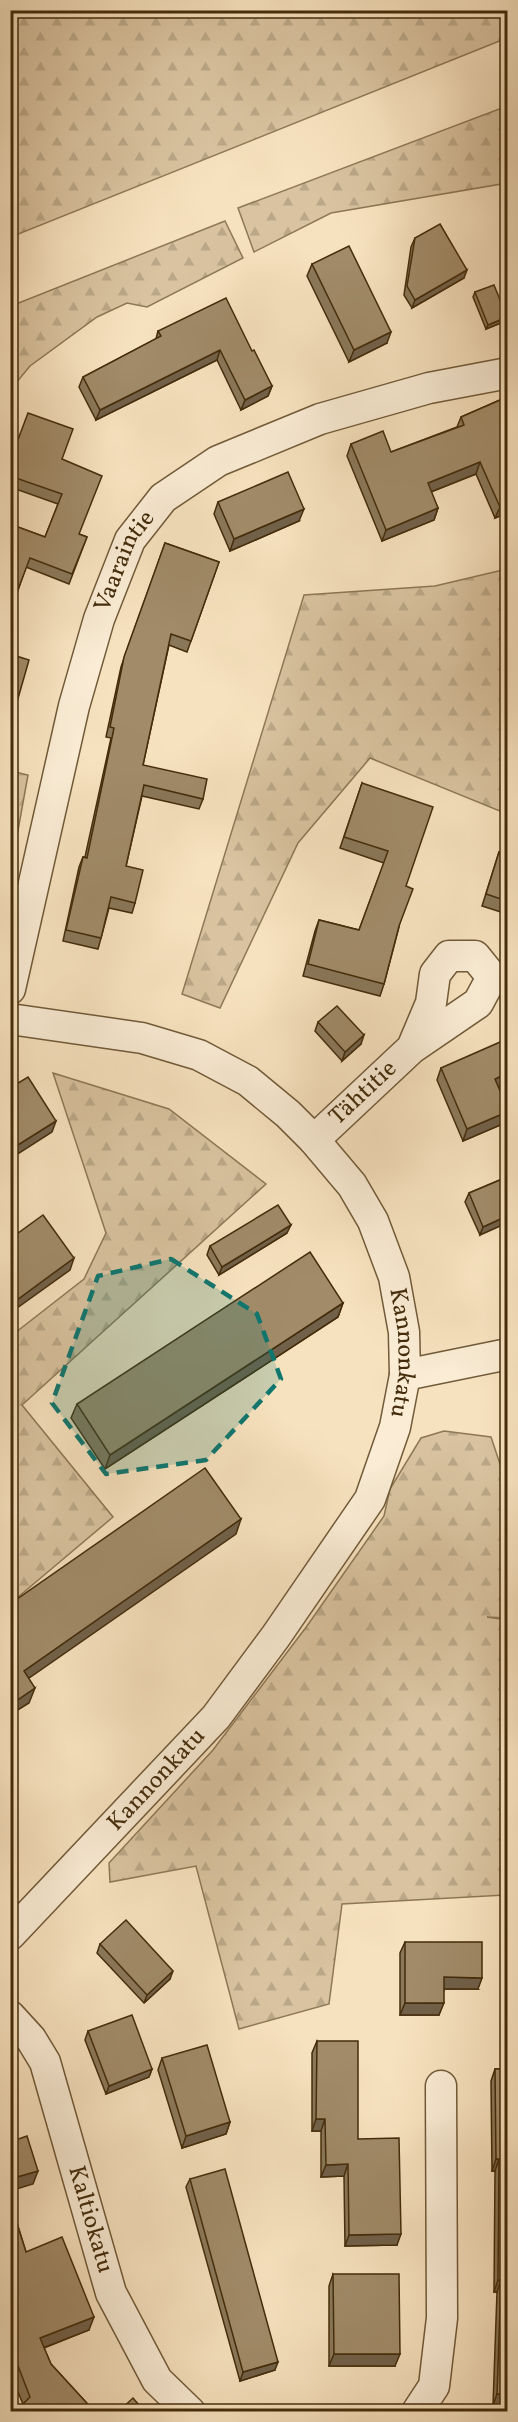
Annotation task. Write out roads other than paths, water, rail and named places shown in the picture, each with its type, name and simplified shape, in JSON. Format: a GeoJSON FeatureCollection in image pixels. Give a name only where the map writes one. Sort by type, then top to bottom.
{"type":"FeatureCollection","features":[{"type":"Feature","properties":{"kind":"street","name":"Vaaraintie"},"geometry":{"type":"LineString","coordinates":[[10,989],[74,706],[99,619],[130,540],[163,498],[218,461],[320,419],[429,388],[507,373]]}},
{"type":"Feature","properties":{"kind":"street","name":"Kannonkatu"},"geometry":{"type":"LineString","coordinates":[[10,1019],[142,1038],[199,1054],[248,1081],[288,1114],[314,1140],[352,1185],[374,1221],[394,1277],[404,1332],[405,1375],[395,1427],[370,1499],[276,1636],[216,1717],[10,1935]]}},
{"type":"Feature","properties":{"kind":"street","name":"Tähtitie"},"geometry":{"type":"LineString","coordinates":[[314,1140],[412,1048]]}},
{"type":"Feature","properties":{"kind":"street"},"geometry":{"type":"LineString","coordinates":[[405,1375],[507,1354]]}},
{"type":"Feature","properties":{"kind":"street","name":"Kaltiokatu"},"geometry":{"type":"LineString","coordinates":[[10,2016],[31,2039],[45,2062],[111,2293],[158,2380],[190,2412]]}},
{"type":"Feature","properties":{"kind":"street"},"geometry":{"type":"LineString","coordinates":[[417,2412],[434,2386],[442,2318],[441,2086]]}}]}
